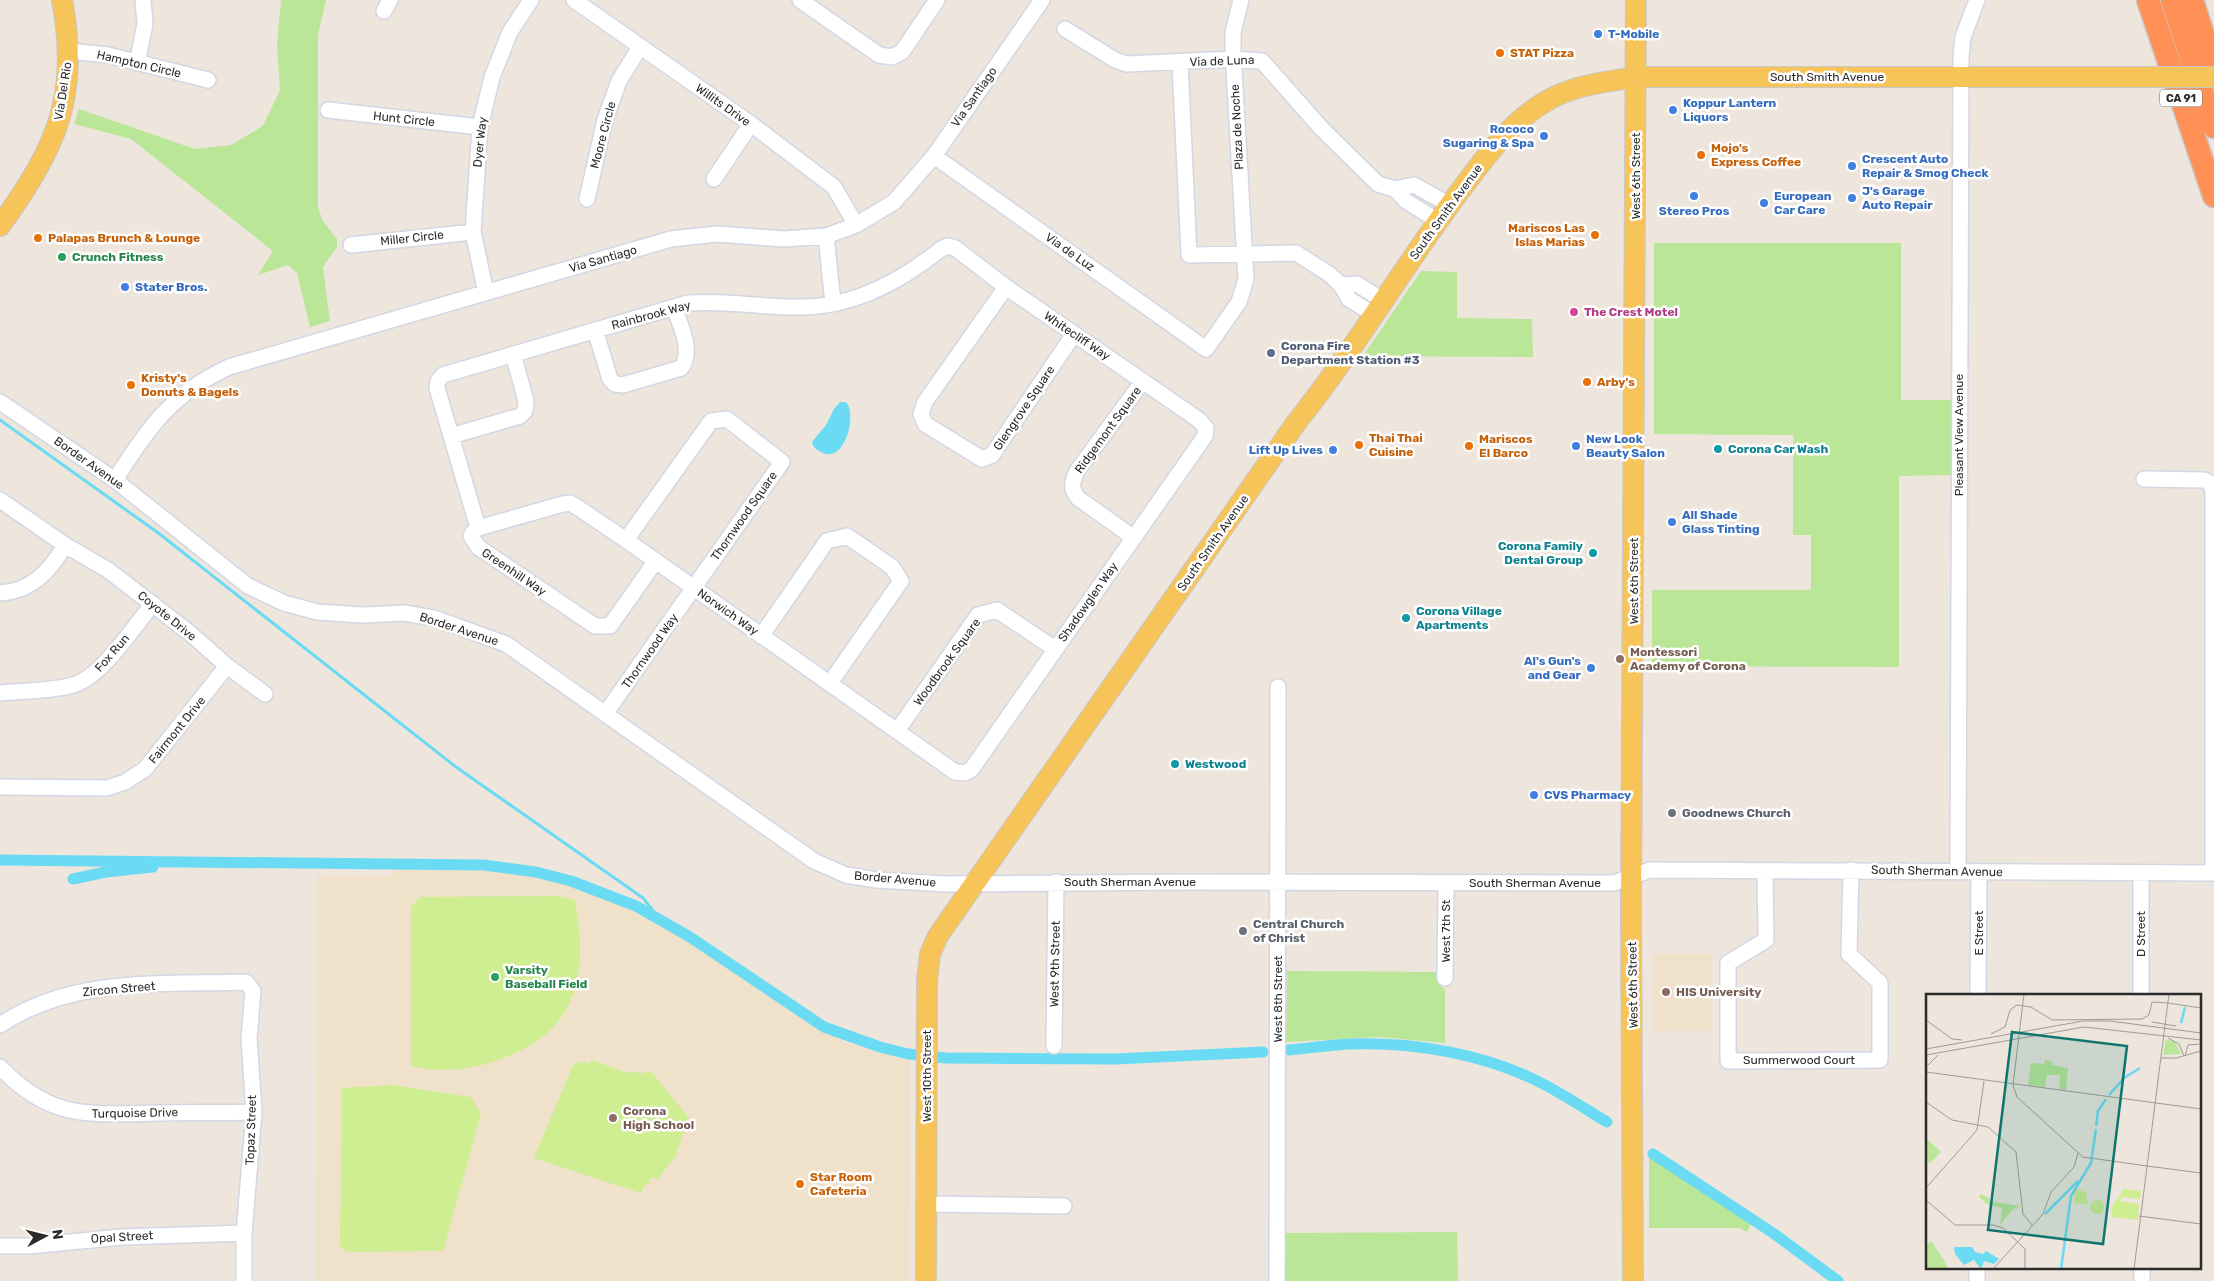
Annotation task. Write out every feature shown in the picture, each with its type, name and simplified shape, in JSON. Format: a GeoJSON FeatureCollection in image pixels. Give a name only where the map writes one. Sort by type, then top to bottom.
{"type":"FeatureCollection","features":[{"type":"Feature","properties":{"kind":"highway","name":"CA 91"},"geometry":{"type":"LineString","coordinates":[[2148,0],[2214,196]]}},
{"type":"Feature","properties":{"kind":"highway"},"geometry":{"type":"LineString","coordinates":[[2172,0],[2214,127]]}},
{"type":"Feature","properties":{"kind":"highway"},"geometry":{"type":"LineString","coordinates":[[2192,0],[2214,68]]}},
{"type":"Feature","properties":{"kind":"main road","name":"Via Del Rio"},"geometry":{"type":"LineString","coordinates":[[0,226],[40,168],[63,108],[68,80],[69,51],[62,0]]}},
{"type":"Feature","properties":{"kind":"main road","name":"West 6th Street"},"geometry":{"type":"LineString","coordinates":[[1633,1281],[1632,877],[1636,0]]}},
{"type":"Feature","properties":{"kind":"main road","name":"South Smith Avenue"},"geometry":{"type":"LineString","coordinates":[[973,884],[1296,423],[1327,383],[1444,213],[1501,138],[1529,113],[1546,101],[1584,86],[1636,77],[2214,77]]}},
{"type":"Feature","properties":{"kind":"main road","name":"West 10th Street"},"geometry":{"type":"LineString","coordinates":[[926,1281],[927,1056],[930,954],[938,936],[973,884]]}},
{"type":"Feature","properties":{"kind":"street"},"geometry":{"type":"LineString","coordinates":[[138,64],[145,24],[143,0]]}},
{"type":"Feature","properties":{"kind":"street","name":"Dyer Way"},"geometry":{"type":"LineString","coordinates":[[486,293],[473,232],[480,127],[492,77],[510,32],[531,0]]}},
{"type":"Feature","properties":{"kind":"street","name":"Willits Drive"},"geometry":{"type":"LineString","coordinates":[[574,0],[751,124],[834,187],[856,225]]}},
{"type":"Feature","properties":{"kind":"street"},"geometry":{"type":"LineString","coordinates":[[800,0],[879,55],[892,57],[902,52],[937,0]]}},
{"type":"Feature","properties":{"kind":"street","name":"Via Santiago"},"geometry":{"type":"LineString","coordinates":[[115,480],[143,436],[178,398],[206,378],[229,367],[671,239],[717,234],[784,239],[826,236],[856,225],[894,202],[934,156],[1042,0]]}},
{"type":"Feature","properties":{"kind":"street","name":"Plaza de Noche"},"geometry":{"type":"LineString","coordinates":[[1206,349],[1239,302],[1246,279],[1233,32],[1241,0]]}},
{"type":"Feature","properties":{"kind":"street","name":"Pleasant View Avenue"},"geometry":{"type":"LineString","coordinates":[[1958,872],[1961,76],[1962,37],[1977,0]]}},
{"type":"Feature","properties":{"kind":"street","name":"Via de Luna"},"geometry":{"type":"LineString","coordinates":[[1065,29],[1115,60],[1126,64],[1234,59],[1262,61],[1322,129],[1378,184],[1395,189],[1406,201],[1444,213]]}},
{"type":"Feature","properties":{"kind":"street","name":"Moore Circle"},"geometry":{"type":"LineString","coordinates":[[587,199],[604,120],[618,82],[640,47]]}},
{"type":"Feature","properties":{"kind":"street","name":"Hampton Circle"},"geometry":{"type":"LineString","coordinates":[[69,51],[108,55],[208,80]]}},
{"type":"Feature","properties":{"kind":"street"},"geometry":{"type":"LineString","coordinates":[[1180,63],[1189,255],[1296,253],[1329,274],[1341,285],[1349,299],[1378,307]]}},
{"type":"Feature","properties":{"kind":"street","name":"Hunt Circle"},"geometry":{"type":"LineString","coordinates":[[328,110],[480,127]]}},
{"type":"Feature","properties":{"kind":"street"},"geometry":{"type":"LineString","coordinates":[[714,179],[751,124]]}},
{"type":"Feature","properties":{"kind":"street","name":"Via de Luz"},"geometry":{"type":"LineString","coordinates":[[934,156],[1206,349]]}},
{"type":"Feature","properties":{"kind":"street","name":"Miller Circle"},"geometry":{"type":"LineString","coordinates":[[351,245],[473,232]]}},
{"type":"Feature","properties":{"kind":"street"},"geometry":{"type":"LineString","coordinates":[[826,236],[833,303]]}},
{"type":"Feature","properties":{"kind":"street","name":"Rainbrook Way"},"geometry":{"type":"LineString","coordinates":[[438,381],[443,375],[674,307],[702,302],[796,308],[833,303],[874,290],[896,280],[941,248],[948,246]]}},
{"type":"Feature","properties":{"kind":"street","name":"Whitecliff Way"},"geometry":{"type":"LineString","coordinates":[[948,246],[954,248],[1006,287],[1199,420],[1206,428]]}},
{"type":"Feature","properties":{"kind":"street","name":"Glengrove Square"},"geometry":{"type":"LineString","coordinates":[[1006,287],[925,402],[921,414],[925,424],[982,459],[992,455],[1074,334]]}},
{"type":"Feature","properties":{"kind":"street"},"geometry":{"type":"LineString","coordinates":[[595,330],[610,379],[615,384],[623,385],[681,368],[687,361],[688,352],[674,307]]}},
{"type":"Feature","properties":{"kind":"street"},"geometry":{"type":"LineString","coordinates":[[451,436],[520,416],[525,411],[526,401],[513,354]]}},
{"type":"Feature","properties":{"kind":"street","name":"Greenhill Way"},"geometry":{"type":"LineString","coordinates":[[438,381],[437,388],[478,528],[471,536],[478,547],[595,626],[610,626],[656,562]]}},
{"type":"Feature","properties":{"kind":"street","name":"Ridgemont Square"},"geometry":{"type":"LineString","coordinates":[[1134,538],[1078,498],[1073,491],[1072,482],[1077,471],[1143,381]]}},
{"type":"Feature","properties":{"kind":"street","name":"Border Avenue"},"geometry":{"type":"LineString","coordinates":[[0,402],[115,480],[248,586],[284,603],[317,612],[363,615],[404,613],[434,618],[506,644],[814,861],[846,875],[877,880],[973,884]]}},
{"type":"Feature","properties":{"kind":"street","name":"Thornwood Square"},"geometry":{"type":"LineString","coordinates":[[626,540],[711,421],[727,419],[782,462],[694,588]]}},
{"type":"Feature","properties":{"kind":"street","name":"Shadowglen Way"},"geometry":{"type":"LineString","coordinates":[[964,773],[971,770],[1134,538],[1205,436],[1206,428]]}},
{"type":"Feature","properties":{"kind":"street"},"geometry":{"type":"LineString","coordinates":[[2144,479],[2200,480],[2210,483],[2213,490],[2213,873]]}},
{"type":"Feature","properties":{"kind":"street","name":"Coyote Drive"},"geometry":{"type":"LineString","coordinates":[[0,500],[65,545],[108,570],[191,634],[227,666],[265,694]]}},
{"type":"Feature","properties":{"kind":"street","name":"Norwich Way"},"geometry":{"type":"LineString","coordinates":[[478,528],[570,503],[626,540],[955,772],[964,773]]}},
{"type":"Feature","properties":{"kind":"street"},"geometry":{"type":"LineString","coordinates":[[761,636],[827,541],[847,536],[892,567],[901,581],[830,683]]}},
{"type":"Feature","properties":{"kind":"street"},"geometry":{"type":"LineString","coordinates":[[0,593],[25,588],[42,577],[56,562],[65,545]]}},
{"type":"Feature","properties":{"kind":"street","name":"Thornwood Way"},"geometry":{"type":"LineString","coordinates":[[605,714],[694,588]]}},
{"type":"Feature","properties":{"kind":"street","name":"Fox Run"},"geometry":{"type":"LineString","coordinates":[[0,693],[72,686],[88,679],[100,668],[153,604]]}},
{"type":"Feature","properties":{"kind":"street","name":"Woodbrook Square"},"geometry":{"type":"LineString","coordinates":[[897,731],[978,615],[997,610],[1055,649]]}},
{"type":"Feature","properties":{"kind":"street","name":"Fairmont Drive"},"geometry":{"type":"LineString","coordinates":[[0,787],[107,788],[126,782],[145,769],[227,666]]}},
{"type":"Feature","properties":{"kind":"street","name":"West 8th Street"},"geometry":{"type":"LineString","coordinates":[[1277,1281],[1278,687]]}},
{"type":"Feature","properties":{"kind":"street","name":"South Sherman Avenue"},"geometry":{"type":"LineString","coordinates":[[973,884],[1056,882],[1614,884],[1650,870],[2213,873]]}},
{"type":"Feature","properties":{"kind":"street","name":"Summerwood Court"},"geometry":{"type":"LineString","coordinates":[[1765,871],[1766,940],[1728,963],[1728,1061],[1880,1060],[1880,983],[1849,954],[1851,870]]}},
{"type":"Feature","properties":{"kind":"street","name":"E Street"},"geometry":{"type":"LineString","coordinates":[[1978,994],[1979,872]]}},
{"type":"Feature","properties":{"kind":"street","name":"D Street"},"geometry":{"type":"LineString","coordinates":[[2141,874],[2141,994]]}},
{"type":"Feature","properties":{"kind":"street","name":"West 9th Street"},"geometry":{"type":"LineString","coordinates":[[1054,1046],[1056,882]]}},
{"type":"Feature","properties":{"kind":"street","name":"West 7th St"},"geometry":{"type":"LineString","coordinates":[[1446,883],[1446,978]]}},
{"type":"Feature","properties":{"kind":"street","name":"Zircon Street"},"geometry":{"type":"LineString","coordinates":[[0,1026],[21,1012],[68,994],[117,986],[246,982]]}},
{"type":"Feature","properties":{"kind":"street","name":"Topaz Street"},"geometry":{"type":"LineString","coordinates":[[244,1281],[244,1233],[254,1112],[250,1038],[253,991],[246,982]]}},
{"type":"Feature","properties":{"kind":"street","name":"Turquoise Drive"},"geometry":{"type":"LineString","coordinates":[[0,1067],[22,1088],[68,1111],[100,1115],[254,1112]]}},
{"type":"Feature","properties":{"kind":"street"},"geometry":{"type":"LineString","coordinates":[[927,1204],[1064,1206]]}},
{"type":"Feature","properties":{"kind":"street","name":"Opal Street"},"geometry":{"type":"LineString","coordinates":[[0,1246],[29,1246],[131,1236],[244,1233]]}},
{"type":"Feature","properties":{"kind":"street"},"geometry":{"type":"LineString","coordinates":[[1977,1268],[1977,1281]]}},
{"type":"Feature","properties":{"kind":"street"},"geometry":{"type":"LineString","coordinates":[[2142,1268],[2142,1281]]}},
{"type":"Feature","properties":{"kind":"shaded area","name":"Corona High School"},"geometry":{"type":"Polygon","coordinates":[[[392,868],[479,869],[552,880],[598,894],[635,909],[688,939],[805,1022],[847,1043],[877,1052],[910,1058],[909,1281],[315,1281],[317,876],[392,876],[392,868]]]}},
{"type":"Feature","properties":{"kind":"shaded area"},"geometry":{"type":"Polygon","coordinates":[[[1653,954],[1711,954],[1711,1031],[1653,1031],[1653,954]]]}},
{"type":"Feature","properties":{"kind":"green space"},"geometry":{"type":"Polygon","coordinates":[[[281,0],[326,0],[318,35],[318,208],[323,221],[337,239],[337,247],[323,267],[330,321],[310,327],[297,273],[288,265],[258,275],[273,251],[131,139],[74,124],[79,109],[195,149],[231,145],[263,126],[280,90],[277,45],[281,0]]]}},
{"type":"Feature","properties":{"kind":"green space"},"geometry":{"type":"Polygon","coordinates":[[[1654,243],[1901,243],[1901,400],[1951,400],[1951,475],[1899,476],[1899,667],[1652,666],[1652,590],[1811,590],[1811,535],[1793,535],[1793,435],[1654,434],[1654,243]]]}},
{"type":"Feature","properties":{"kind":"green space"},"geometry":{"type":"Polygon","coordinates":[[[1421,271],[1457,272],[1457,318],[1532,319],[1533,357],[1363,356],[1421,271]]]}},
{"type":"Feature","properties":{"kind":"green space","name":"Varsity Baseball Field"},"geometry":{"type":"Polygon","coordinates":[[[559,896],[575,900],[580,953],[578,977],[572,998],[561,1018],[546,1034],[525,1048],[498,1060],[477,1066],[444,1070],[411,1066],[411,906],[421,897],[559,896]]]}},
{"type":"Feature","properties":{"kind":"green space"},"geometry":{"type":"Polygon","coordinates":[[[1287,971],[1437,972],[1438,984],[1445,989],[1445,1043],[1379,1037],[1286,1042],[1287,971]]]}},
{"type":"Feature","properties":{"kind":"green space"},"geometry":{"type":"Polygon","coordinates":[[[591,1060],[625,1072],[645,1073],[651,1071],[689,1118],[675,1157],[658,1179],[651,1177],[649,1184],[645,1184],[641,1193],[534,1158],[573,1065],[581,1061],[589,1064],[591,1060]]]}},
{"type":"Feature","properties":{"kind":"green space"},"geometry":{"type":"Polygon","coordinates":[[[392,1085],[471,1097],[481,1114],[443,1251],[350,1252],[344,1250],[340,1245],[342,1088],[392,1085]]]}},
{"type":"Feature","properties":{"kind":"green space"},"geometry":{"type":"Polygon","coordinates":[[[1649,1155],[1751,1223],[1747,1232],[1740,1228],[1649,1228],[1649,1155]]]}},
{"type":"Feature","properties":{"kind":"green space"},"geometry":{"type":"Polygon","coordinates":[[[1457,1232],[1458,1281],[1286,1281],[1285,1233],[1457,1232]]]}},
{"type":"Feature","properties":{"kind":"water"},"geometry":{"type":"Polygon","coordinates":[[[840,402],[846,402],[849,409],[849,428],[842,446],[835,452],[828,454],[816,449],[812,442],[826,425],[840,402]]]}},
{"type":"Feature","properties":{"kind":"waterway"},"geometry":{"type":"LineString","coordinates":[[0,420],[157,532],[456,767],[643,898],[661,921]]}},
{"type":"Feature","properties":{"kind":"waterway"},"geometry":{"type":"LineString","coordinates":[[0,860],[484,865],[536,872],[571,881],[636,906],[690,937],[824,1027],[880,1047],[908,1054],[946,1058],[1116,1059],[1263,1052]]}},
{"type":"Feature","properties":{"kind":"waterway"},"geometry":{"type":"LineString","coordinates":[[73,879],[106,872],[153,867]]}},
{"type":"Feature","properties":{"kind":"waterway"},"geometry":{"type":"LineString","coordinates":[[1289,1050],[1342,1044],[1375,1044],[1400,1045],[1450,1052],[1499,1065],[1523,1074],[1553,1089],[1607,1122]]}},
{"type":"Feature","properties":{"kind":"waterway"},"geometry":{"type":"LineString","coordinates":[[1653,1154],[1773,1233],[1838,1281]]}},
{"type":"Feature","properties":{"kind":"place","name":"T-Mobile"},"geometry":{"type":"Point","coordinates":[1598,34]}},
{"type":"Feature","properties":{"kind":"place","name":"STAT Pizza"},"geometry":{"type":"Point","coordinates":[1500,53]}},
{"type":"Feature","properties":{"kind":"place","name":"Koppur Lantern Liquors"},"geometry":{"type":"Point","coordinates":[1673,110]}},
{"type":"Feature","properties":{"kind":"place","name":"Rococo Sugaring & Spa"},"geometry":{"type":"Point","coordinates":[1544,136]}},
{"type":"Feature","properties":{"kind":"place","name":"Mojo's Express Coffee"},"geometry":{"type":"Point","coordinates":[1701,155]}},
{"type":"Feature","properties":{"kind":"place","name":"Crescent Auto Repair & Smog Check"},"geometry":{"type":"Point","coordinates":[1852,166]}},
{"type":"Feature","properties":{"kind":"place","name":"Stereo Pros"},"geometry":{"type":"Point","coordinates":[1694,196]}},
{"type":"Feature","properties":{"kind":"place","name":"J's Garage Auto Repair"},"geometry":{"type":"Point","coordinates":[1852,198]}},
{"type":"Feature","properties":{"kind":"place","name":"European Car Care"},"geometry":{"type":"Point","coordinates":[1764,203]}},
{"type":"Feature","properties":{"kind":"place","name":"Mariscos Las Islas Marias"},"geometry":{"type":"Point","coordinates":[1595,235]}},
{"type":"Feature","properties":{"kind":"place","name":"Palapas Brunch & Lounge"},"geometry":{"type":"Point","coordinates":[38,238]}},
{"type":"Feature","properties":{"kind":"place","name":"Crunch Fitness"},"geometry":{"type":"Point","coordinates":[62,257]}},
{"type":"Feature","properties":{"kind":"place","name":"Stater Bros."},"geometry":{"type":"Point","coordinates":[125,287]}},
{"type":"Feature","properties":{"kind":"place","name":"The Crest Motel"},"geometry":{"type":"Point","coordinates":[1574,312]}},
{"type":"Feature","properties":{"kind":"place","name":"Corona Fire Department Station #3"},"geometry":{"type":"Point","coordinates":[1271,353]}},
{"type":"Feature","properties":{"kind":"place","name":"Arby's"},"geometry":{"type":"Point","coordinates":[1587,382]}},
{"type":"Feature","properties":{"kind":"place","name":"Kristy's Donuts & Bagels"},"geometry":{"type":"Point","coordinates":[131,385]}},
{"type":"Feature","properties":{"kind":"place","name":"Thai Thai Cuisine"},"geometry":{"type":"Point","coordinates":[1359,445]}},
{"type":"Feature","properties":{"kind":"place","name":"Mariscos El Barco"},"geometry":{"type":"Point","coordinates":[1469,446]}},
{"type":"Feature","properties":{"kind":"place","name":"New Look Beauty Salon"},"geometry":{"type":"Point","coordinates":[1576,446]}},
{"type":"Feature","properties":{"kind":"place","name":"Corona Car Wash"},"geometry":{"type":"Point","coordinates":[1718,449]}},
{"type":"Feature","properties":{"kind":"place","name":"Lift Up Lives"},"geometry":{"type":"Point","coordinates":[1333,450]}},
{"type":"Feature","properties":{"kind":"place","name":"All Shade Glass Tinting"},"geometry":{"type":"Point","coordinates":[1672,522]}},
{"type":"Feature","properties":{"kind":"place","name":"Corona Family Dental Group"},"geometry":{"type":"Point","coordinates":[1593,553]}},
{"type":"Feature","properties":{"kind":"place","name":"Corona Village Apartments"},"geometry":{"type":"Point","coordinates":[1406,618]}},
{"type":"Feature","properties":{"kind":"place","name":"Montessori Academy of Corona"},"geometry":{"type":"Point","coordinates":[1620,659]}},
{"type":"Feature","properties":{"kind":"place","name":"Al's Gun's and Gear"},"geometry":{"type":"Point","coordinates":[1591,668]}},
{"type":"Feature","properties":{"kind":"place","name":"Westwood"},"geometry":{"type":"Point","coordinates":[1175,764]}},
{"type":"Feature","properties":{"kind":"place","name":"CVS Pharmacy"},"geometry":{"type":"Point","coordinates":[1534,795]}},
{"type":"Feature","properties":{"kind":"place","name":"Goodnews Church"},"geometry":{"type":"Point","coordinates":[1672,813]}},
{"type":"Feature","properties":{"kind":"place","name":"Central Church of Christ"},"geometry":{"type":"Point","coordinates":[1243,931]}},
{"type":"Feature","properties":{"kind":"place","name":"Varsity Baseball Field"},"geometry":{"type":"Point","coordinates":[495,977]}},
{"type":"Feature","properties":{"kind":"place","name":"HIS University"},"geometry":{"type":"Point","coordinates":[1666,992]}},
{"type":"Feature","properties":{"kind":"place","name":"Corona High School"},"geometry":{"type":"Point","coordinates":[613,1118]}},
{"type":"Feature","properties":{"kind":"place","name":"Star Room Cafeteria"},"geometry":{"type":"Point","coordinates":[800,1184]}}]}
